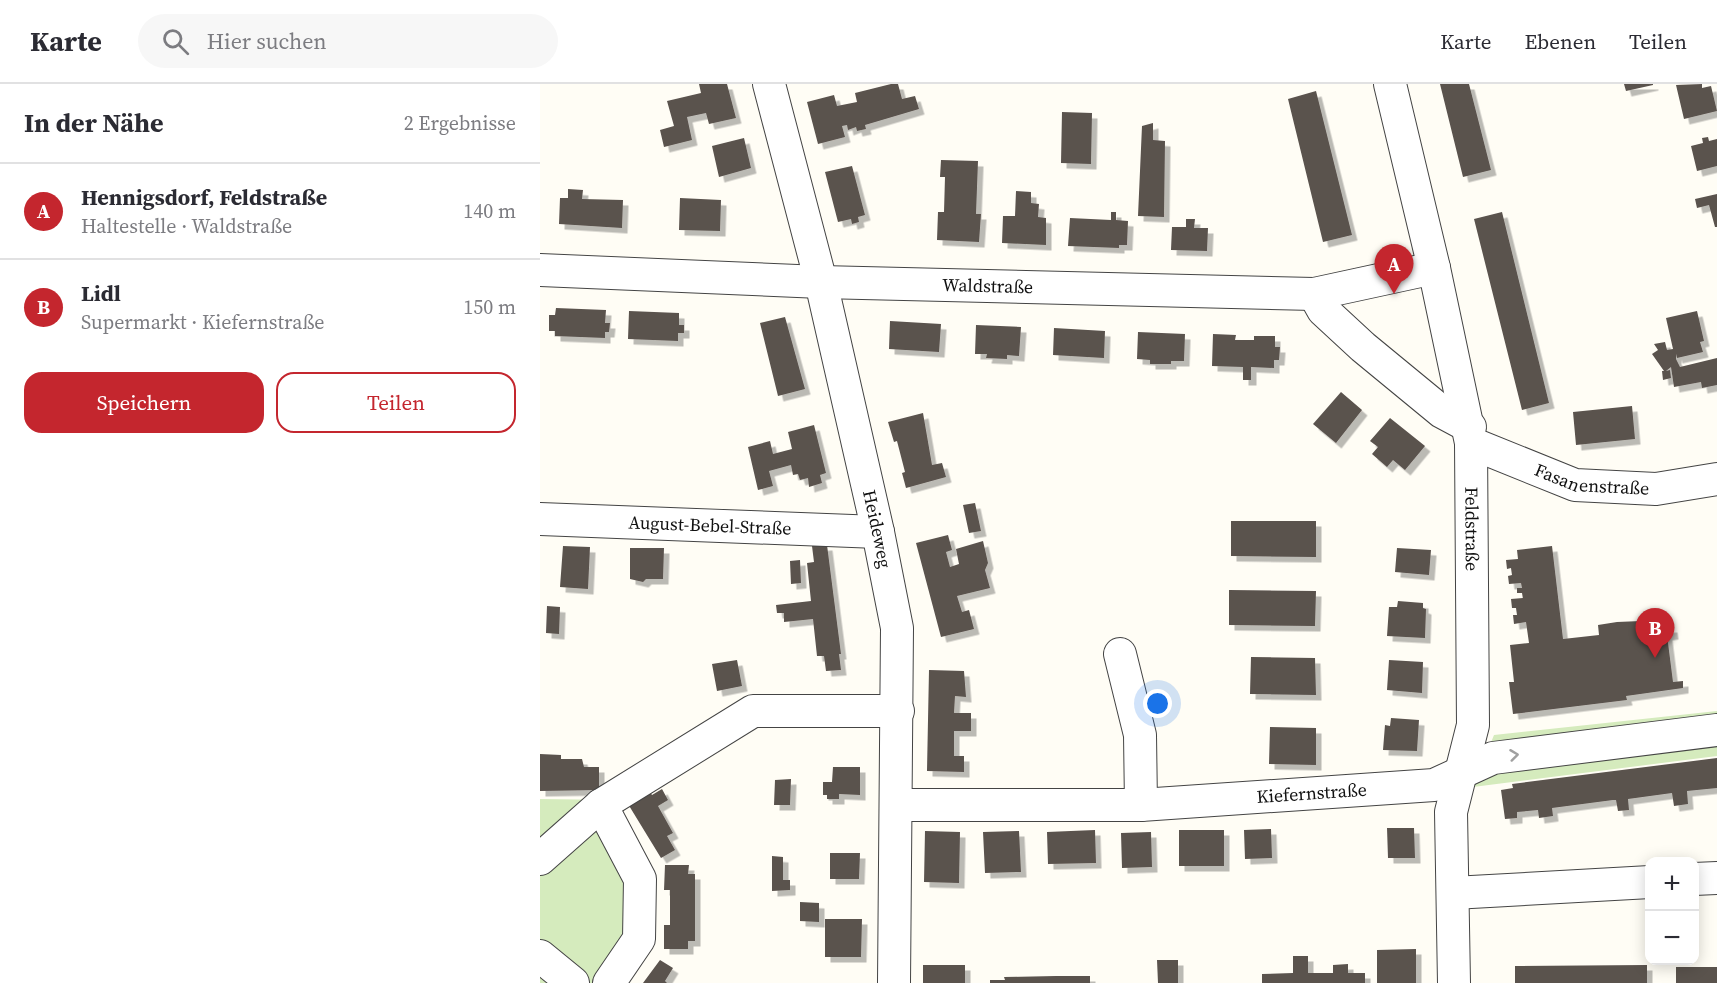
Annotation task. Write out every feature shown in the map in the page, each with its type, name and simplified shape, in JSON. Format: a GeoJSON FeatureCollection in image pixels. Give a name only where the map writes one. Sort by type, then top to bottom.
{"type":"FeatureCollection","features":[{"type":"Feature","properties":{"kind":"street","name":"Heideweg"},"geometry":{"type":"LineString","coordinates":[[769,84],[821,282],[878,532],[897,628],[894,983]]}},
{"type":"Feature","properties":{"kind":"street","name":"Feldstraße"},"geometry":{"type":"LineString","coordinates":[[1390,84],[1434,268],[1470,435],[1473,725],[1451,812],[1454,983]]}},
{"type":"Feature","properties":{"kind":"street","name":"Waldstraße"},"geometry":{"type":"LineString","coordinates":[[540,270],[821,282],[1314,294],[1434,268]]}},
{"type":"Feature","properties":{"kind":"street","name":"Fasanenstraße"},"geometry":{"type":"LineString","coordinates":[[1314,294],[1323,310],[1363,347],[1470,435],[1575,484],[1656,489],[1717,479]]}},
{"type":"Feature","properties":{"kind":"street","name":"August-Bebel-Straße"},"geometry":{"type":"LineString","coordinates":[[540,519],[878,532]]}},
{"type":"Feature","properties":{"kind":"street"},"geometry":{"type":"LineString","coordinates":[[1120,654],[1140,735],[1141,805]]}},
{"type":"Feature","properties":{"kind":"street"},"geometry":{"type":"LineString","coordinates":[[540,859],[601,805],[753,711],[898,711]]}},
{"type":"Feature","properties":{"kind":"street","name":"Kiefernstraße"},"geometry":{"type":"LineString","coordinates":[[896,805],[1141,805],[1434,785],[1493,758],[1717,730]]}},
{"type":"Feature","properties":{"kind":"street"},"geometry":{"type":"LineString","coordinates":[[601,805],[640,879],[639,939],[609,983]]}},
{"type":"Feature","properties":{"kind":"street"},"geometry":{"type":"LineString","coordinates":[[1699,879],[1717,878]]}},
{"type":"Feature","properties":{"kind":"street"},"geometry":{"type":"LineString","coordinates":[[1453,894],[1645,882]]}},
{"type":"Feature","properties":{"kind":"street"},"geometry":{"type":"LineString","coordinates":[[540,956],[573,983]]}},
{"type":"Feature","properties":{"kind":"green space"},"geometry":{"type":"Polygon","coordinates":[[[1717,711],[1717,756],[1473,787],[1494,735],[1717,711]]]}},
{"type":"Feature","properties":{"kind":"green space"},"geometry":{"type":"Polygon","coordinates":[[[540,799],[615,800],[651,874],[623,983],[540,983],[540,799]]]}},
{"type":"Feature","properties":{"kind":"building"},"geometry":{"type":"Polygon","coordinates":[[[699,84],[727,84],[736,118],[709,124],[706,113],[687,117],[692,140],[664,147],[660,130],[674,126],[667,101],[701,93],[699,84]]]}},
{"type":"Feature","properties":{"kind":"building"},"geometry":{"type":"Polygon","coordinates":[[[898,84],[902,99],[915,96],[919,109],[865,125],[866,129],[857,131],[856,127],[848,130],[847,125],[842,126],[845,137],[818,144],[807,102],[834,95],[837,106],[857,102],[855,93],[898,84]]]}},
{"type":"Feature","properties":{"kind":"building"},"geometry":{"type":"Polygon","coordinates":[[[1440,84],[1469,84],[1491,170],[1463,177],[1440,84]]]}},
{"type":"Feature","properties":{"kind":"building"},"geometry":{"type":"Polygon","coordinates":[[[1624,84],[1653,84],[1653,85],[1626,91],[1624,84]]]}},
{"type":"Feature","properties":{"kind":"building"},"geometry":{"type":"Polygon","coordinates":[[[1702,84],[1702,88],[1711,86],[1717,111],[1684,119],[1676,85],[1702,84]]]}},
{"type":"Feature","properties":{"kind":"building"},"geometry":{"type":"Polygon","coordinates":[[[1316,91],[1352,235],[1323,242],[1288,99],[1316,91]]]}},
{"type":"Feature","properties":{"kind":"building"},"geometry":{"type":"Polygon","coordinates":[[[1062,112],[1092,113],[1091,164],[1061,163],[1062,112]]]}},
{"type":"Feature","properties":{"kind":"building"},"geometry":{"type":"Polygon","coordinates":[[[1153,123],[1153,140],[1165,141],[1164,217],[1138,216],[1142,126],[1153,123]]]}},
{"type":"Feature","properties":{"kind":"building"},"geometry":{"type":"Polygon","coordinates":[[[1708,137],[1709,141],[1717,139],[1717,166],[1697,171],[1691,146],[1703,143],[1702,138],[1708,137]]]}},
{"type":"Feature","properties":{"kind":"building"},"geometry":{"type":"Polygon","coordinates":[[[744,138],[751,168],[719,177],[712,146],[744,138]]]}},
{"type":"Feature","properties":{"kind":"building"},"geometry":{"type":"Polygon","coordinates":[[[941,160],[978,161],[976,214],[981,214],[979,242],[937,240],[938,212],[944,212],[945,177],[940,177],[941,160]]]}},
{"type":"Feature","properties":{"kind":"building"},"geometry":{"type":"Polygon","coordinates":[[[852,166],[865,215],[858,217],[859,222],[852,224],[851,219],[838,222],[825,172],[852,166]]]}},
{"type":"Feature","properties":{"kind":"building"},"geometry":{"type":"Polygon","coordinates":[[[568,189],[583,190],[582,199],[623,200],[622,228],[559,224],[560,198],[568,198],[568,189]]]}},
{"type":"Feature","properties":{"kind":"building"},"geometry":{"type":"Polygon","coordinates":[[[1016,191],[1031,192],[1031,203],[1039,204],[1038,217],[1046,218],[1046,245],[1002,243],[1003,216],[1015,216],[1016,191]]]}},
{"type":"Feature","properties":{"kind":"building"},"geometry":{"type":"Polygon","coordinates":[[[1717,194],[1717,227],[1715,227],[1709,205],[1697,208],[1695,199],[1717,194]]]}},
{"type":"Feature","properties":{"kind":"building"},"geometry":{"type":"Polygon","coordinates":[[[680,198],[721,200],[720,231],[679,230],[680,198]]]}},
{"type":"Feature","properties":{"kind":"building"},"geometry":{"type":"Polygon","coordinates":[[[1111,212],[1116,212],[1116,220],[1128,221],[1127,245],[1119,245],[1119,248],[1068,246],[1070,218],[1111,220],[1111,212]]]}},
{"type":"Feature","properties":{"kind":"building"},"geometry":{"type":"Polygon","coordinates":[[[1502,212],[1549,403],[1522,410],[1474,219],[1502,212]]]}},
{"type":"Feature","properties":{"kind":"building"},"geometry":{"type":"Polygon","coordinates":[[[1186,219],[1195,219],[1194,228],[1208,228],[1207,251],[1171,250],[1172,227],[1186,227],[1186,219]]]}},
{"type":"Feature","properties":{"kind":"building"},"geometry":{"type":"Polygon","coordinates":[[[556,308],[606,310],[605,323],[610,323],[609,332],[605,332],[605,338],[555,336],[555,331],[549,331],[549,315],[555,315],[556,308]]]}},
{"type":"Feature","properties":{"kind":"building"},"geometry":{"type":"Polygon","coordinates":[[[629,311],[679,313],[679,325],[684,325],[684,333],[678,333],[678,341],[628,339],[629,311]]]}},
{"type":"Feature","properties":{"kind":"building"},"geometry":{"type":"Polygon","coordinates":[[[1697,311],[1704,341],[1700,342],[1703,352],[1677,358],[1676,354],[1676,359],[1680,367],[1717,358],[1717,385],[1702,388],[1701,382],[1674,387],[1671,367],[1666,371],[1670,370],[1671,378],[1663,380],[1662,371],[1664,371],[1652,354],[1658,350],[1654,344],[1665,342],[1667,350],[1673,349],[1666,318],[1697,311]]]}},
{"type":"Feature","properties":{"kind":"building"},"geometry":{"type":"Polygon","coordinates":[[[785,317],[805,389],[778,396],[760,323],[785,317]]]}},
{"type":"Feature","properties":{"kind":"building"},"geometry":{"type":"Polygon","coordinates":[[[890,321],[941,324],[939,352],[889,349],[890,321]]]}},
{"type":"Feature","properties":{"kind":"building"},"geometry":{"type":"Polygon","coordinates":[[[976,325],[1021,327],[1019,356],[1007,355],[1007,359],[986,358],[987,354],[975,354],[976,325]]]}},
{"type":"Feature","properties":{"kind":"building"},"geometry":{"type":"Polygon","coordinates":[[[1054,328],[1105,331],[1104,358],[1053,355],[1054,328]]]}},
{"type":"Feature","properties":{"kind":"building"},"geometry":{"type":"Polygon","coordinates":[[[1138,332],[1185,334],[1184,361],[1171,361],[1171,364],[1150,364],[1150,360],[1137,359],[1138,332]]]}},
{"type":"Feature","properties":{"kind":"building"},"geometry":{"type":"Polygon","coordinates":[[[1213,334],[1236,335],[1235,340],[1254,340],[1254,336],[1275,336],[1275,347],[1280,347],[1279,360],[1274,360],[1274,368],[1251,367],[1251,380],[1243,380],[1243,367],[1212,366],[1213,334]]]}},
{"type":"Feature","properties":{"kind":"building"},"geometry":{"type":"Polygon","coordinates":[[[1341,392],[1362,410],[1336,443],[1313,424],[1341,392]]]}},
{"type":"Feature","properties":{"kind":"building"},"geometry":{"type":"Polygon","coordinates":[[[1632,406],[1635,439],[1576,445],[1573,412],[1632,406]]]}},
{"type":"Feature","properties":{"kind":"building"},"geometry":{"type":"Polygon","coordinates":[[[923,413],[932,465],[942,463],[946,477],[906,488],[902,473],[905,472],[897,441],[894,442],[888,422],[923,413]]]}},
{"type":"Feature","properties":{"kind":"building"},"geometry":{"type":"Polygon","coordinates":[[[1390,418],[1425,446],[1405,470],[1393,460],[1387,467],[1372,454],[1378,447],[1370,441],[1390,418]]]}},
{"type":"Feature","properties":{"kind":"building"},"geometry":{"type":"Polygon","coordinates":[[[814,425],[826,473],[820,475],[822,483],[809,487],[808,478],[800,480],[798,474],[793,475],[791,465],[769,471],[773,486],[758,490],[748,447],[770,441],[773,454],[792,449],[788,432],[814,425]]]}},
{"type":"Feature","properties":{"kind":"building"},"geometry":{"type":"Polygon","coordinates":[[[975,503],[981,531],[969,533],[963,505],[975,503]]]}},
{"type":"Feature","properties":{"kind":"building"},"geometry":{"type":"Polygon","coordinates":[[[1231,521],[1316,521],[1316,557],[1231,556],[1231,521]]]}},
{"type":"Feature","properties":{"kind":"building"},"geometry":{"type":"Polygon","coordinates":[[[948,535],[952,550],[946,552],[950,567],[959,564],[956,549],[983,541],[988,563],[985,570],[990,588],[957,596],[962,612],[969,610],[974,629],[941,637],[916,543],[948,535]]]}},
{"type":"Feature","properties":{"kind":"building"},"geometry":{"type":"Polygon","coordinates":[[[827,545],[841,670],[826,671],[824,656],[817,656],[813,619],[784,622],[784,613],[777,613],[776,605],[811,601],[807,563],[814,562],[812,546],[827,545]]]}},
{"type":"Feature","properties":{"kind":"building"},"geometry":{"type":"Polygon","coordinates":[[[563,546],[590,547],[588,589],[560,587],[563,546]]]}},
{"type":"Feature","properties":{"kind":"building"},"geometry":{"type":"Polygon","coordinates":[[[1552,546],[1563,639],[1599,635],[1598,625],[1617,622],[1641,621],[1642,629],[1672,627],[1673,634],[1667,635],[1673,682],[1683,681],[1683,688],[1626,696],[1627,700],[1513,714],[1509,682],[1514,682],[1510,645],[1529,643],[1526,622],[1514,624],[1513,615],[1517,615],[1516,608],[1512,608],[1511,599],[1523,598],[1522,593],[1517,593],[1517,588],[1522,588],[1521,583],[1509,584],[1508,576],[1512,575],[1511,568],[1507,569],[1506,560],[1518,559],[1517,550],[1552,546]]]}},
{"type":"Feature","properties":{"kind":"building"},"geometry":{"type":"Polygon","coordinates":[[[630,548],[664,548],[663,579],[646,579],[643,582],[630,579],[630,548]]]}},
{"type":"Feature","properties":{"kind":"building"},"geometry":{"type":"Polygon","coordinates":[[[1397,548],[1431,550],[1429,575],[1395,572],[1397,548]]]}},
{"type":"Feature","properties":{"kind":"building"},"geometry":{"type":"Polygon","coordinates":[[[800,560],[801,583],[791,584],[790,561],[800,560]]]}},
{"type":"Feature","properties":{"kind":"building"},"geometry":{"type":"Polygon","coordinates":[[[1229,590],[1316,591],[1315,626],[1229,625],[1229,590]]]}},
{"type":"Feature","properties":{"kind":"building"},"geometry":{"type":"Polygon","coordinates":[[[1398,601],[1423,603],[1423,608],[1426,609],[1425,638],[1387,636],[1389,607],[1397,607],[1398,601]]]}},
{"type":"Feature","properties":{"kind":"building"},"geometry":{"type":"Polygon","coordinates":[[[547,606],[560,607],[559,634],[546,633],[547,606]]]}},
{"type":"Feature","properties":{"kind":"building"},"geometry":{"type":"Polygon","coordinates":[[[1251,657],[1315,658],[1316,695],[1250,694],[1251,657]]]}},
{"type":"Feature","properties":{"kind":"building"},"geometry":{"type":"Polygon","coordinates":[[[737,660],[742,686],[717,691],[712,664],[737,660]]]}},
{"type":"Feature","properties":{"kind":"building"},"geometry":{"type":"Polygon","coordinates":[[[1389,660],[1423,662],[1422,693],[1387,690],[1389,660]]]}},
{"type":"Feature","properties":{"kind":"building"},"geometry":{"type":"Polygon","coordinates":[[[929,670],[964,671],[966,697],[955,696],[954,713],[971,713],[971,731],[954,731],[954,756],[964,756],[964,772],[927,771],[929,670]]]}},
{"type":"Feature","properties":{"kind":"building"},"geometry":{"type":"Polygon","coordinates":[[[1391,718],[1419,720],[1417,751],[1383,750],[1385,725],[1390,726],[1391,718]]]}},
{"type":"Feature","properties":{"kind":"building"},"geometry":{"type":"Polygon","coordinates":[[[1270,727],[1316,728],[1316,765],[1269,764],[1270,727]]]}},
{"type":"Feature","properties":{"kind":"building"},"geometry":{"type":"Polygon","coordinates":[[[540,754],[561,755],[561,759],[582,759],[584,767],[599,767],[599,790],[540,791],[540,754]]]}},
{"type":"Feature","properties":{"kind":"building"},"geometry":{"type":"Polygon","coordinates":[[[1717,758],[1717,788],[1687,791],[1688,804],[1674,806],[1672,793],[1628,799],[1629,810],[1618,811],[1616,800],[1613,800],[1552,808],[1553,816],[1539,818],[1538,810],[1517,812],[1517,818],[1505,819],[1501,790],[1513,788],[1512,784],[1717,758]]]}},
{"type":"Feature","properties":{"kind":"building"},"geometry":{"type":"Polygon","coordinates":[[[833,767],[860,767],[860,795],[839,794],[839,799],[827,799],[827,795],[823,795],[823,782],[832,782],[833,767]]]}},
{"type":"Feature","properties":{"kind":"building"},"geometry":{"type":"Polygon","coordinates":[[[791,779],[790,805],[774,805],[775,780],[791,779]]]}},
{"type":"Feature","properties":{"kind":"building"},"geometry":{"type":"Polygon","coordinates":[[[662,789],[668,800],[658,806],[673,833],[667,836],[675,850],[661,858],[628,804],[650,792],[652,795],[662,789]]]}},
{"type":"Feature","properties":{"kind":"building"},"geometry":{"type":"Polygon","coordinates":[[[1387,828],[1414,828],[1415,858],[1388,858],[1387,828]]]}},
{"type":"Feature","properties":{"kind":"building"},"geometry":{"type":"Polygon","coordinates":[[[1271,829],[1272,858],[1245,859],[1244,830],[1271,829]]]}},
{"type":"Feature","properties":{"kind":"building"},"geometry":{"type":"Polygon","coordinates":[[[1095,830],[1096,863],[1048,864],[1047,832],[1095,830]]]}},
{"type":"Feature","properties":{"kind":"building"},"geometry":{"type":"Polygon","coordinates":[[[1179,830],[1224,830],[1224,866],[1179,866],[1179,830]]]}},
{"type":"Feature","properties":{"kind":"building"},"geometry":{"type":"Polygon","coordinates":[[[925,831],[960,832],[959,883],[924,882],[925,831]]]}},
{"type":"Feature","properties":{"kind":"building"},"geometry":{"type":"Polygon","coordinates":[[[1019,831],[1021,872],[985,873],[983,832],[1019,831]]]}},
{"type":"Feature","properties":{"kind":"building"},"geometry":{"type":"Polygon","coordinates":[[[1151,832],[1152,867],[1122,868],[1121,833],[1151,832]]]}},
{"type":"Feature","properties":{"kind":"building"},"geometry":{"type":"Polygon","coordinates":[[[830,853],[860,853],[859,879],[830,879],[830,853]]]}},
{"type":"Feature","properties":{"kind":"building"},"geometry":{"type":"Polygon","coordinates":[[[772,856],[783,857],[783,880],[790,880],[790,890],[772,891],[772,856]]]}},
{"type":"Feature","properties":{"kind":"building"},"geometry":{"type":"Polygon","coordinates":[[[665,865],[689,865],[688,874],[695,874],[695,941],[688,941],[688,949],[664,949],[664,925],[670,925],[670,890],[664,890],[665,865]]]}},
{"type":"Feature","properties":{"kind":"building"},"geometry":{"type":"Polygon","coordinates":[[[800,902],[819,903],[819,922],[800,921],[800,902]]]}},
{"type":"Feature","properties":{"kind":"building"},"geometry":{"type":"Polygon","coordinates":[[[825,919],[862,919],[861,957],[825,957],[825,919]]]}},
{"type":"Feature","properties":{"kind":"building"},"geometry":{"type":"Polygon","coordinates":[[[1416,949],[1416,983],[1377,983],[1377,950],[1416,949]]]}},
{"type":"Feature","properties":{"kind":"building"},"geometry":{"type":"Polygon","coordinates":[[[1293,956],[1308,956],[1308,973],[1333,973],[1333,965],[1348,964],[1348,973],[1365,973],[1365,983],[1262,983],[1262,974],[1293,973],[1293,956]]]}},
{"type":"Feature","properties":{"kind":"building"},"geometry":{"type":"Polygon","coordinates":[[[660,960],[673,968],[665,981],[667,983],[643,983],[660,960]]]}},
{"type":"Feature","properties":{"kind":"building"},"geometry":{"type":"Polygon","coordinates":[[[1157,960],[1178,960],[1178,983],[1158,983],[1157,960]]]}},
{"type":"Feature","properties":{"kind":"building"},"geometry":{"type":"Polygon","coordinates":[[[923,965],[965,965],[965,983],[923,983],[923,965]]]}},
{"type":"Feature","properties":{"kind":"building"},"geometry":{"type":"Polygon","coordinates":[[[1647,965],[1647,983],[1515,983],[1515,966],[1647,965]]]}},
{"type":"Feature","properties":{"kind":"building"},"geometry":{"type":"Polygon","coordinates":[[[1676,967],[1717,967],[1717,983],[1676,983],[1676,967]]]}},
{"type":"Feature","properties":{"kind":"building"},"geometry":{"type":"Polygon","coordinates":[[[1090,976],[1090,983],[990,983],[990,980],[1005,980],[1004,977],[1090,976]]]}},
{"type":"Feature","properties":{"kind":"place","name":"Hennigsdorf, Feldstraße"},"geometry":{"type":"Point","coordinates":[1394,294]}},
{"type":"Feature","properties":{"kind":"place","name":"Lidl"},"geometry":{"type":"Point","coordinates":[1655,658]}}]}
